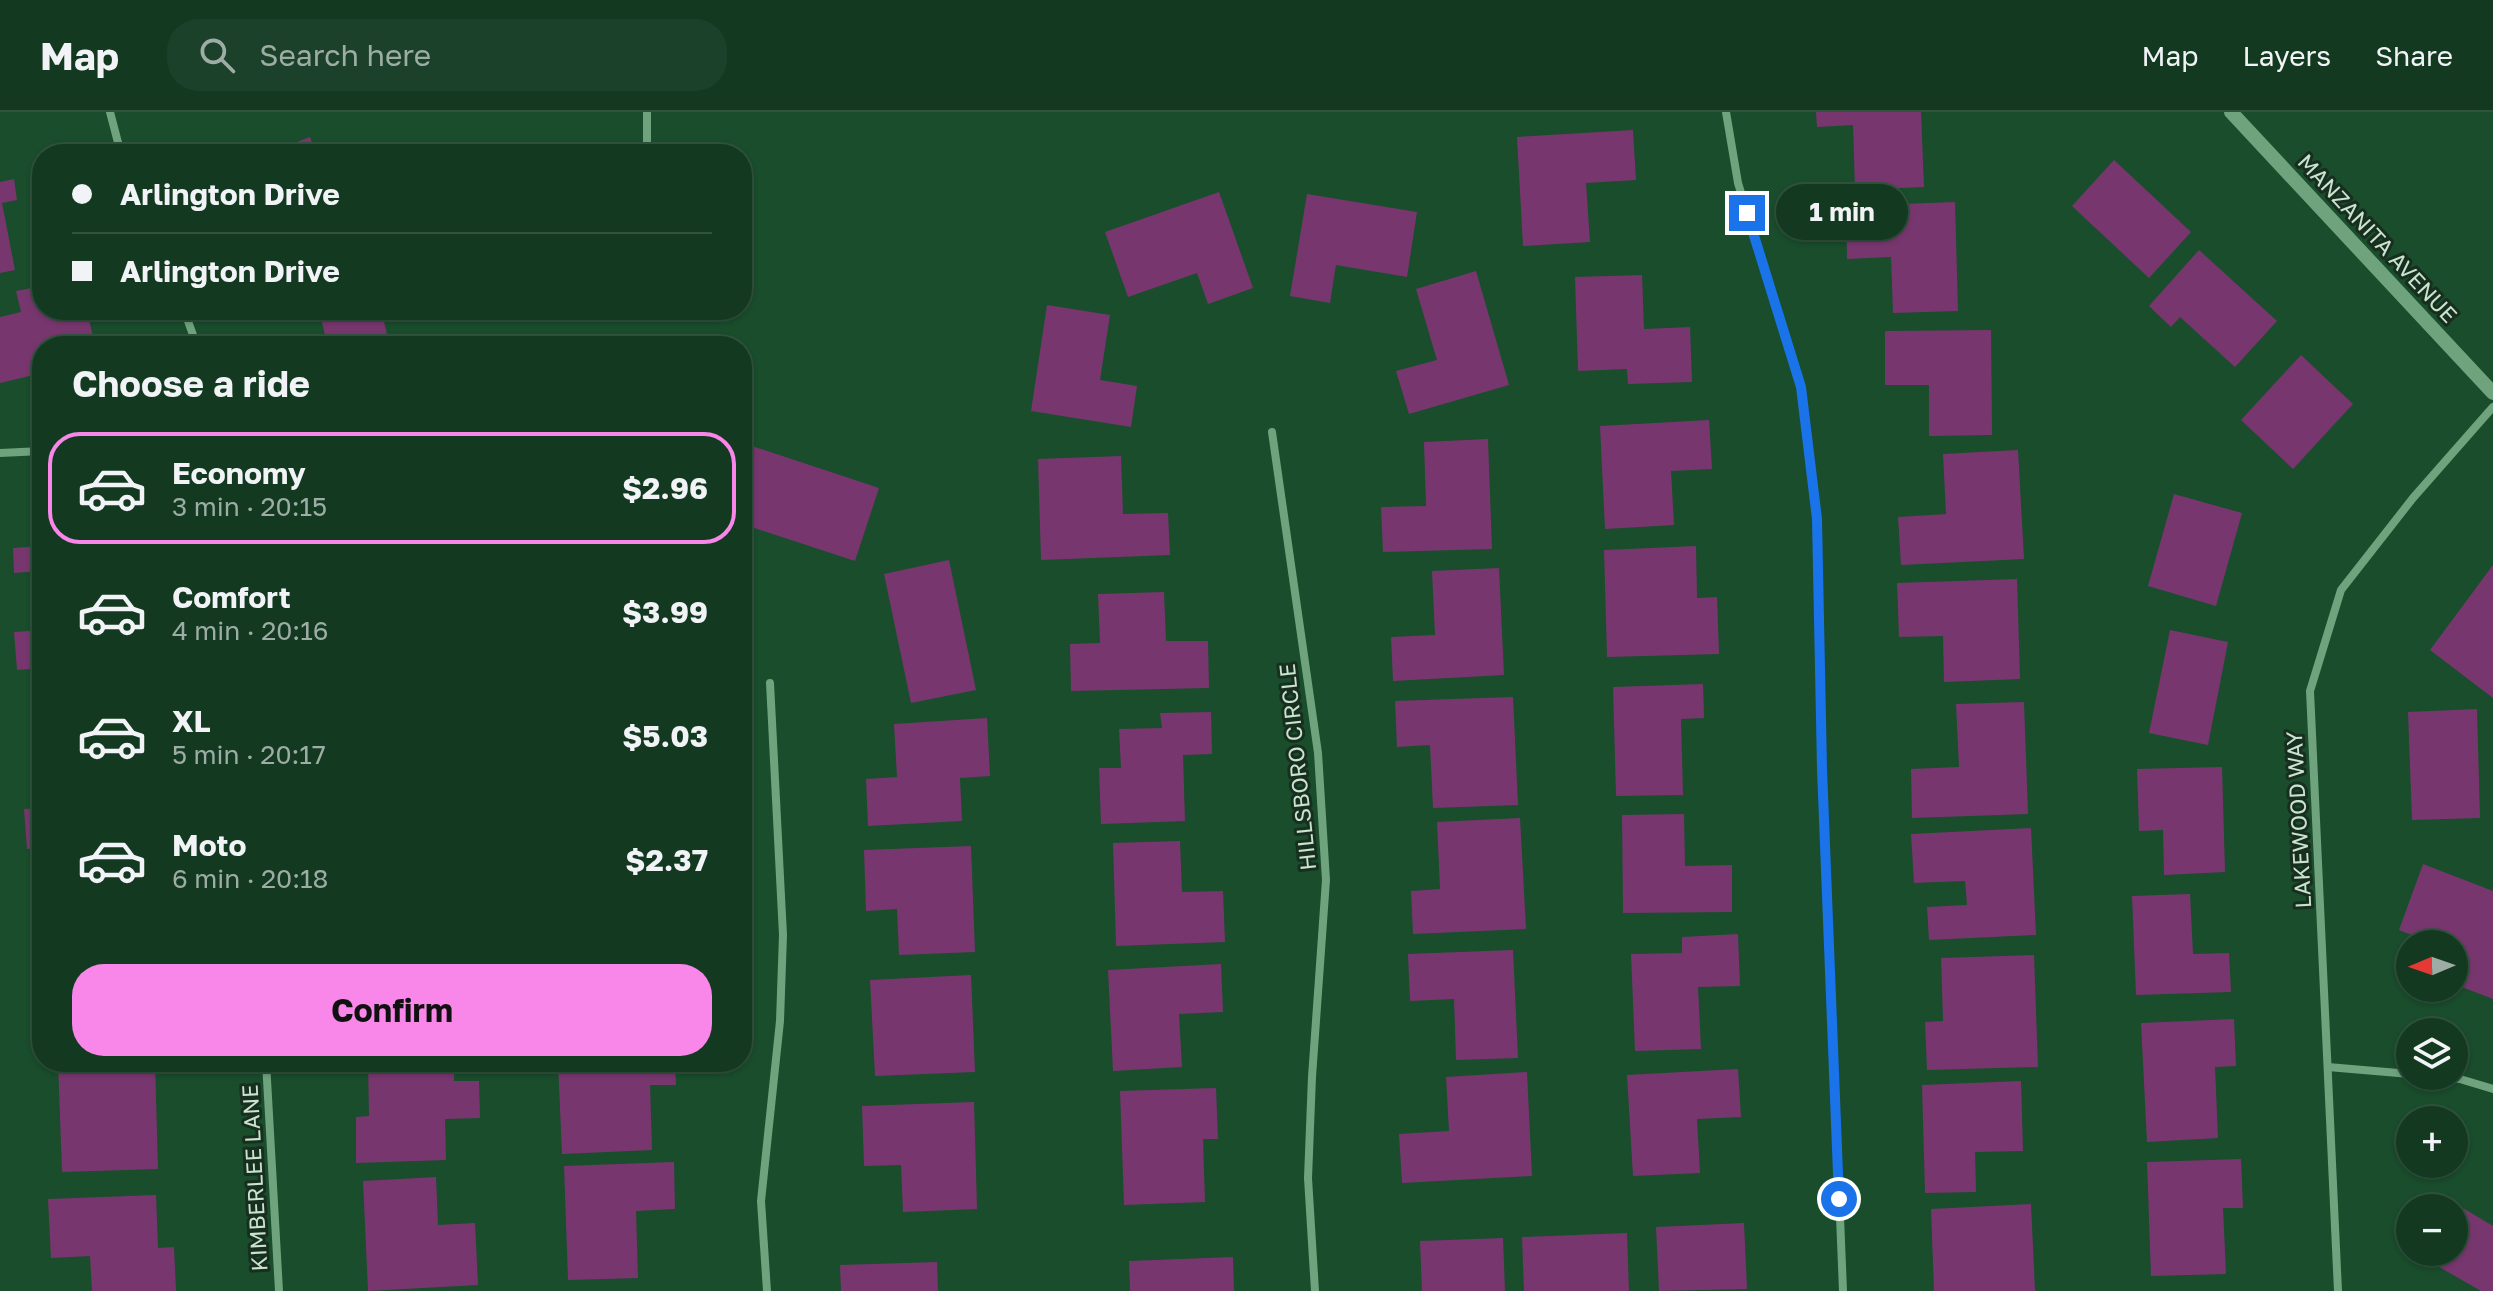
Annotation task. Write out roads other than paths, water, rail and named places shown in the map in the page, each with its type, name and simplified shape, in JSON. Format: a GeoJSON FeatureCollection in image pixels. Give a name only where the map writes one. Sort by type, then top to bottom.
{"type":"FeatureCollection","features":[{"type":"Feature","properties":{"kind":"street"},"geometry":{"type":"LineString","coordinates":[[110,112],[118,144]]}},
{"type":"Feature","properties":{"kind":"street"},"geometry":{"type":"LineString","coordinates":[[647,112],[647,142]]}},
{"type":"Feature","properties":{"kind":"street"},"geometry":{"type":"LineString","coordinates":[[1726,112],[1738,183],[1801,387],[1817,519],[1822,769],[1843,1291]]}},
{"type":"Feature","properties":{"kind":"street","name":"MANZANITA AVENUE"},"geometry":{"type":"LineString","coordinates":[[2231,112],[2493,393]]}},
{"type":"Feature","properties":{"kind":"street","name":"LAKEWOOD WAY"},"geometry":{"type":"LineString","coordinates":[[2338,1291],[2310,691],[2341,590],[2413,498],[2493,407]]}},
{"type":"Feature","properties":{"kind":"street","name":"HILLSBORO CIRCLE"},"geometry":{"type":"LineString","coordinates":[[1272,432],[1318,753],[1326,880],[1308,1178],[1315,1291]]}},
{"type":"Feature","properties":{"kind":"street"},"geometry":{"type":"LineString","coordinates":[[0,453],[32,451]]}},
{"type":"Feature","properties":{"kind":"street"},"geometry":{"type":"LineString","coordinates":[[767,1291],[761,1201],[780,1021],[783,935],[770,683]]}},
{"type":"Feature","properties":{"kind":"street"},"geometry":{"type":"LineString","coordinates":[[2328,1067],[2396,1073]]}},
{"type":"Feature","properties":{"kind":"street","name":"KIMBERLEE LANE"},"geometry":{"type":"LineString","coordinates":[[267,1072],[279,1291]]}},
{"type":"Feature","properties":{"kind":"street"},"geometry":{"type":"LineString","coordinates":[[2468,1081],[2493,1089]]}}]}
